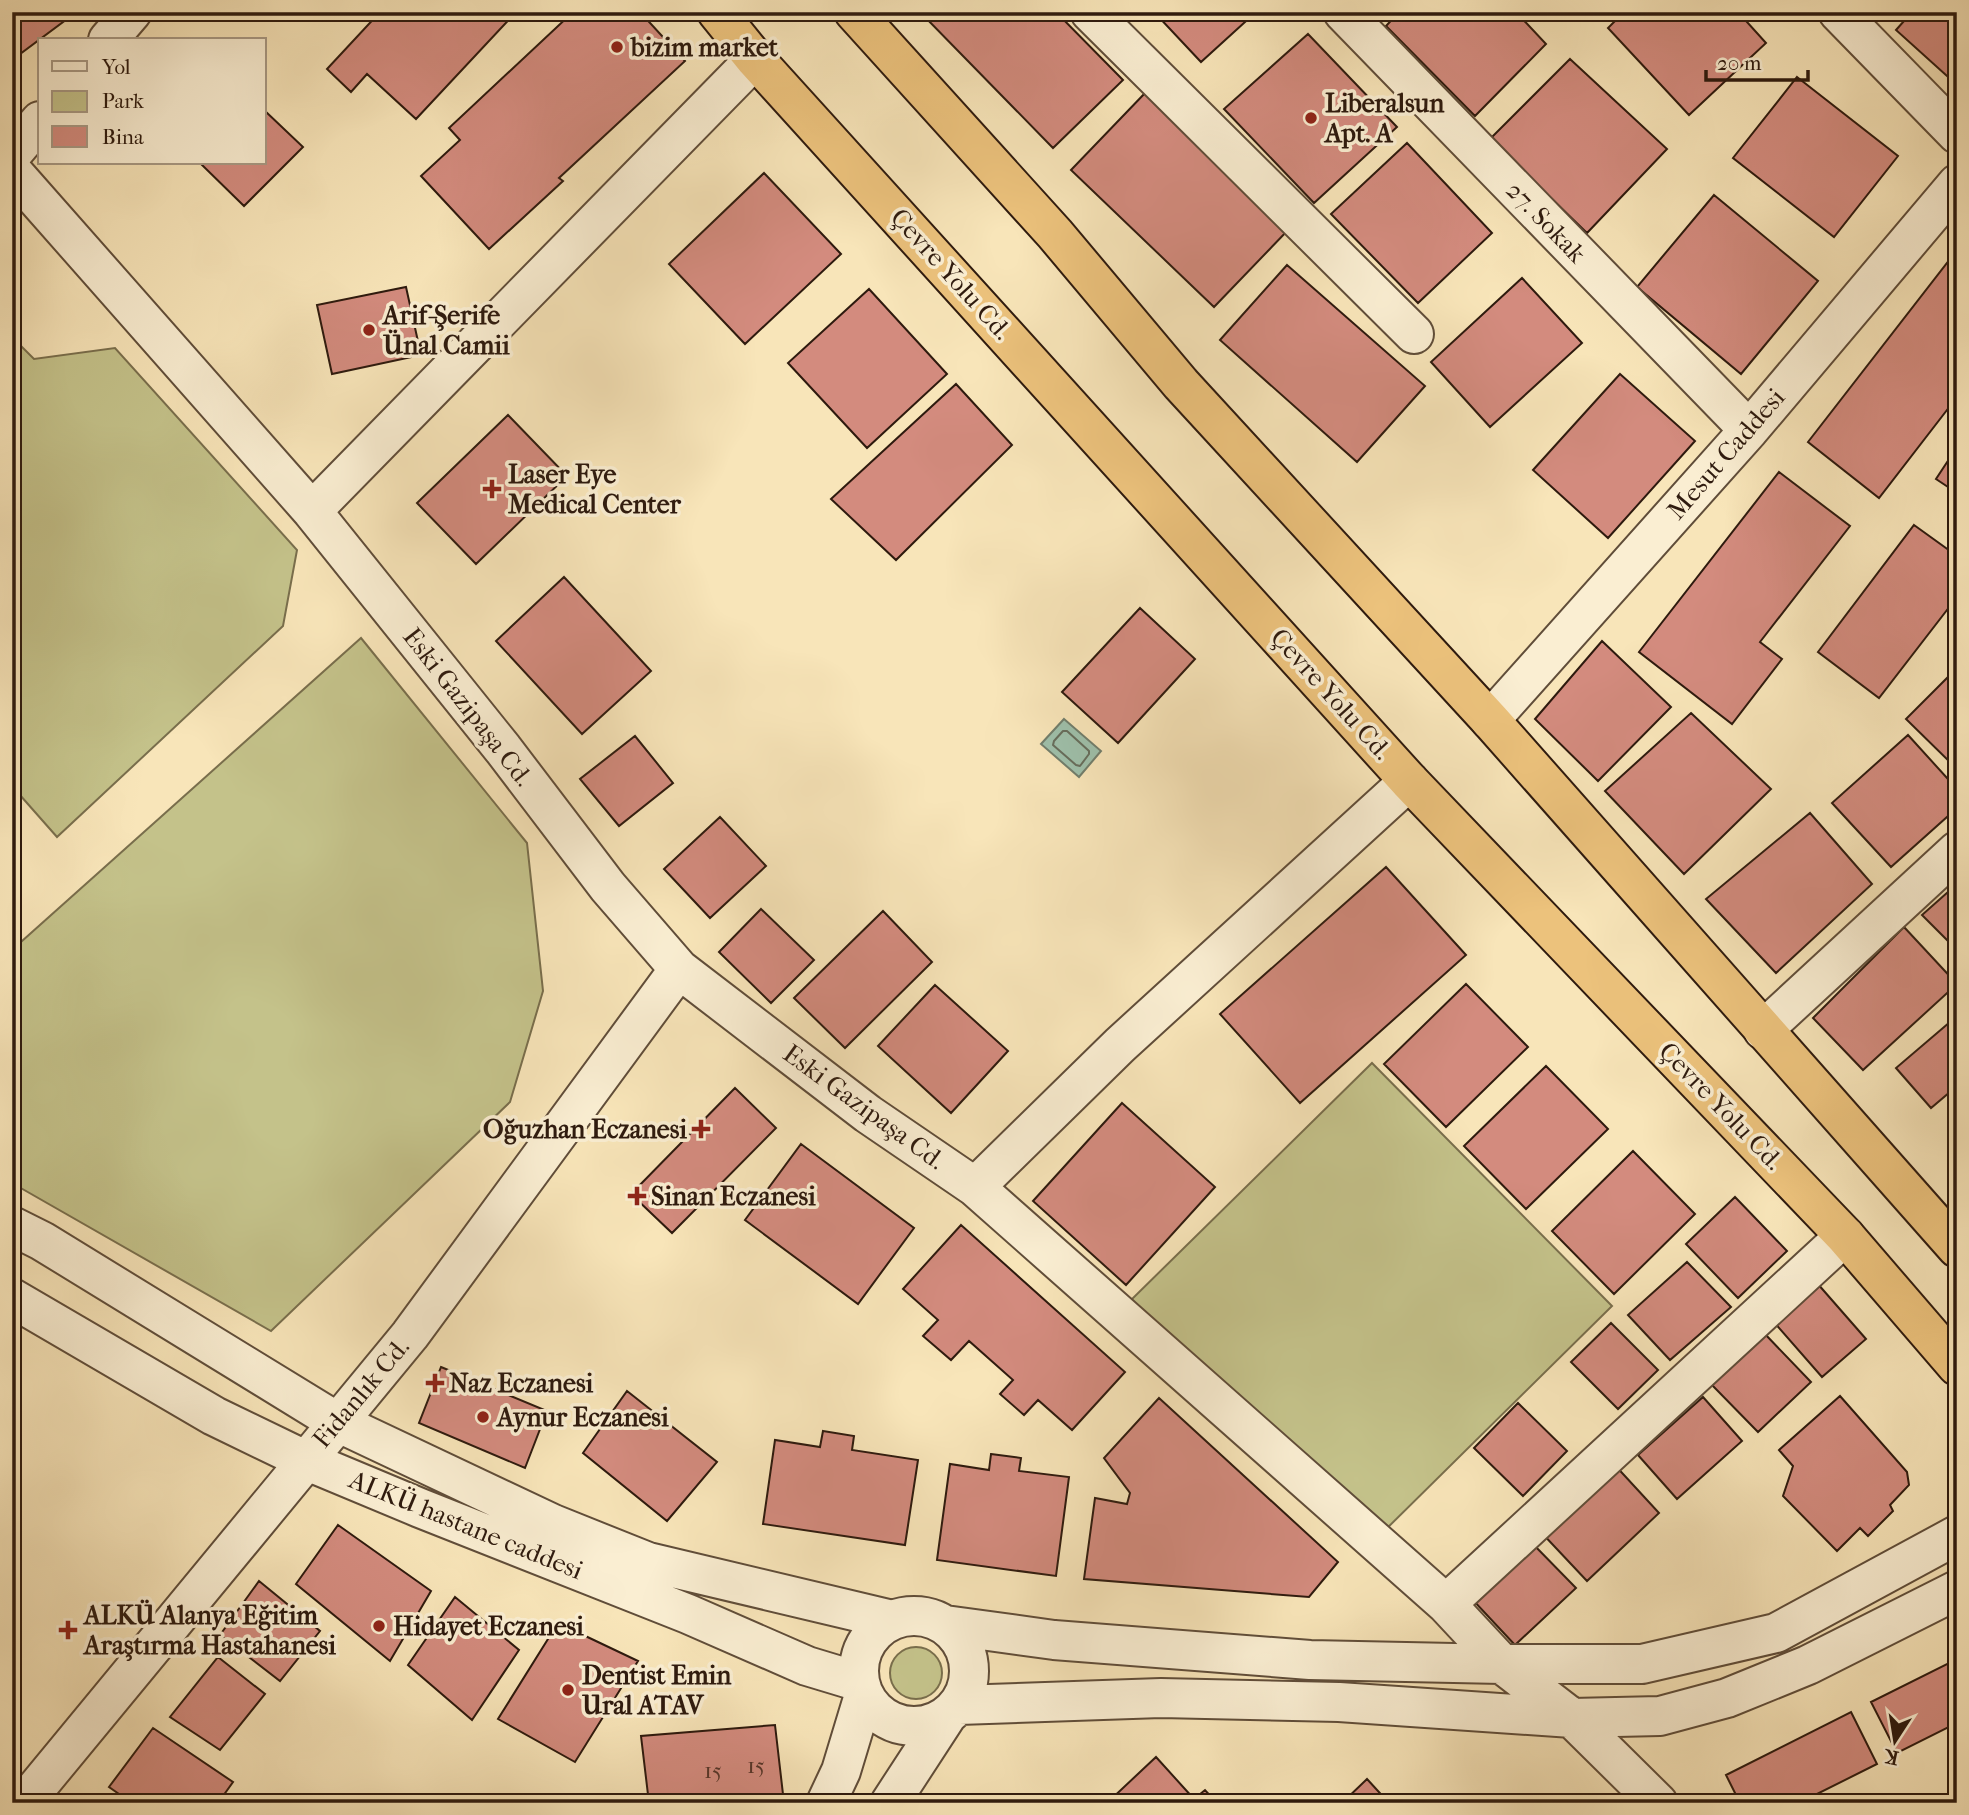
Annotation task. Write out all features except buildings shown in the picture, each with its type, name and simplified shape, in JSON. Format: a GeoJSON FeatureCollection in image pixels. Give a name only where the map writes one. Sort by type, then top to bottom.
{"type":"FeatureCollection","features":[{"type":"Feature","properties":{"kind":"highway","name":"Çevre Yolu Cd."},"geometry":{"type":"LineString","coordinates":[[716,12],[755,59],[1409,780],[1845,1236],[1957,1366]]}},
{"type":"Feature","properties":{"kind":"highway"},"geometry":{"type":"LineString","coordinates":[[854,12],[1055,234],[1181,384],[1490,720],[1957,1248]]}},
{"type":"Feature","properties":{"kind":"street"},"geometry":{"type":"LineString","coordinates":[[110,38],[132,12]]}},
{"type":"Feature","properties":{"kind":"street"},"geometry":{"type":"LineString","coordinates":[[1090,12],[1413,334]]}},
{"type":"Feature","properties":{"kind":"street","name":"27. Sokak"},"geometry":{"type":"LineString","coordinates":[[1343,12],[1749,430]]}},
{"type":"Feature","properties":{"kind":"street"},"geometry":{"type":"LineString","coordinates":[[1838,12],[1957,134]]}},
{"type":"Feature","properties":{"kind":"street"},"geometry":{"type":"LineString","coordinates":[[312,510],[755,59]]}},
{"type":"Feature","properties":{"kind":"street"},"geometry":{"type":"LineString","coordinates":[[12,154],[38,123]]}},
{"type":"Feature","properties":{"kind":"street","name":"Eski Gazipaşa Cd."},"geometry":{"type":"LineString","coordinates":[[12,170],[312,510],[503,749],[608,887],[679,969],[868,1114],[975,1187],[1446,1604],[1502,1664],[1572,1718],[1658,1803]]}},
{"type":"Feature","properties":{"kind":"street","name":"Mesut Caddesi"},"geometry":{"type":"LineString","coordinates":[[1490,720],[1749,430],[1957,184]]}},
{"type":"Feature","properties":{"kind":"street"},"geometry":{"type":"LineString","coordinates":[[975,1187],[1121,1045],[1409,780]]}},
{"type":"Feature","properties":{"kind":"street"},"geometry":{"type":"LineString","coordinates":[[1763,1030],[1957,851]]}},
{"type":"Feature","properties":{"kind":"street","name":"Fidanlık Cd."},"geometry":{"type":"LineString","coordinates":[[24,1803],[410,1335],[679,969]]}},
{"type":"Feature","properties":{"kind":"street"},"geometry":{"type":"LineString","coordinates":[[12,1226],[42,1241],[337,1422],[553,1524],[648,1562],[892,1620]]}},
{"type":"Feature","properties":{"kind":"street"},"geometry":{"type":"LineString","coordinates":[[1446,1604],[1845,1236]]}},
{"type":"Feature","properties":{"kind":"street","name":"ALKÜ hastane caddesi"},"geometry":{"type":"LineString","coordinates":[[12,1298],[214,1416],[305,1460],[688,1614],[862,1688]]}},
{"type":"Feature","properties":{"kind":"street"},"geometry":{"type":"LineString","coordinates":[[826,1803],[841,1771],[862,1688],[859,1663],[865,1645],[876,1630],[892,1620],[910,1616],[928,1618],[945,1625],[1054,1640],[1310,1660],[1642,1664],[1776,1633],[1957,1535]]}},
{"type":"Feature","properties":{"kind":"street"},"geometry":{"type":"LineString","coordinates":[[862,1688],[882,1716],[893,1722],[920,1726],[934,1723],[952,1711],[1175,1698],[1339,1702],[1572,1718],[1660,1716],[1727,1699],[1808,1665],[1957,1590]]}},
{"type":"Feature","properties":{"kind":"street"},"geometry":{"type":"LineString","coordinates":[[890,1803],[967,1689],[970,1671],[967,1653],[958,1637],[945,1625]]}},
{"type":"Feature","properties":{"kind":"green space"},"geometry":{"type":"Polygon","coordinates":[[[12,337],[34,359],[115,348],[297,550],[283,626],[57,837],[12,786],[12,337]]]}},
{"type":"Feature","properties":{"kind":"green space"},"geometry":{"type":"Polygon","coordinates":[[[361,638],[527,843],[543,991],[510,1102],[271,1331],[12,1183],[12,950],[361,638]]]}},
{"type":"Feature","properties":{"kind":"green space"},"geometry":{"type":"Polygon","coordinates":[[[1372,1063],[1612,1306],[1370,1545],[1129,1302],[1372,1063]]]}},
{"type":"Feature","properties":{"kind":"green space"},"geometry":{"type":"Polygon","coordinates":[[[916,1647],[935,1654],[942,1673],[935,1692],[916,1699],[897,1692],[890,1673],[897,1654],[916,1647]]]}},
{"type":"Feature","properties":{"kind":"water"},"geometry":{"type":"Polygon","coordinates":[[[1064,719],[1101,751],[1079,777],[1041,744],[1064,719]]]}},
{"type":"Feature","properties":{"kind":"place","name":"bizim market"},"geometry":{"type":"Point","coordinates":[617,47]}},
{"type":"Feature","properties":{"kind":"place","name":"Liberalsun Apt. A"},"geometry":{"type":"Point","coordinates":[1311,118]}},
{"type":"Feature","properties":{"kind":"place","name":"Arif-Şerife Ünal Camii"},"geometry":{"type":"Point","coordinates":[369,330]}},
{"type":"Feature","properties":{"kind":"place","name":"Laser Eye Medical Center"},"geometry":{"type":"Point","coordinates":[492,489]}},
{"type":"Feature","properties":{"kind":"place","name":"Oğuzhan Eczanesi"},"geometry":{"type":"Point","coordinates":[701,1129]}},
{"type":"Feature","properties":{"kind":"place","name":"Sinan Eczanesi"},"geometry":{"type":"Point","coordinates":[637,1196]}},
{"type":"Feature","properties":{"kind":"place","name":"Naz Eczanesi"},"geometry":{"type":"Point","coordinates":[435,1383]}},
{"type":"Feature","properties":{"kind":"place","name":"Aynur Eczanesi"},"geometry":{"type":"Point","coordinates":[483,1417]}},
{"type":"Feature","properties":{"kind":"place","name":"Hidayet Eczanesi"},"geometry":{"type":"Point","coordinates":[379,1626]}},
{"type":"Feature","properties":{"kind":"place","name":"ALKÜ Alanya Eğitim Araştırma Hastahanesi"},"geometry":{"type":"Point","coordinates":[68,1630]}},
{"type":"Feature","properties":{"kind":"place","name":"Dentist Emin Ural ATAV"},"geometry":{"type":"Point","coordinates":[568,1690]}}]}
